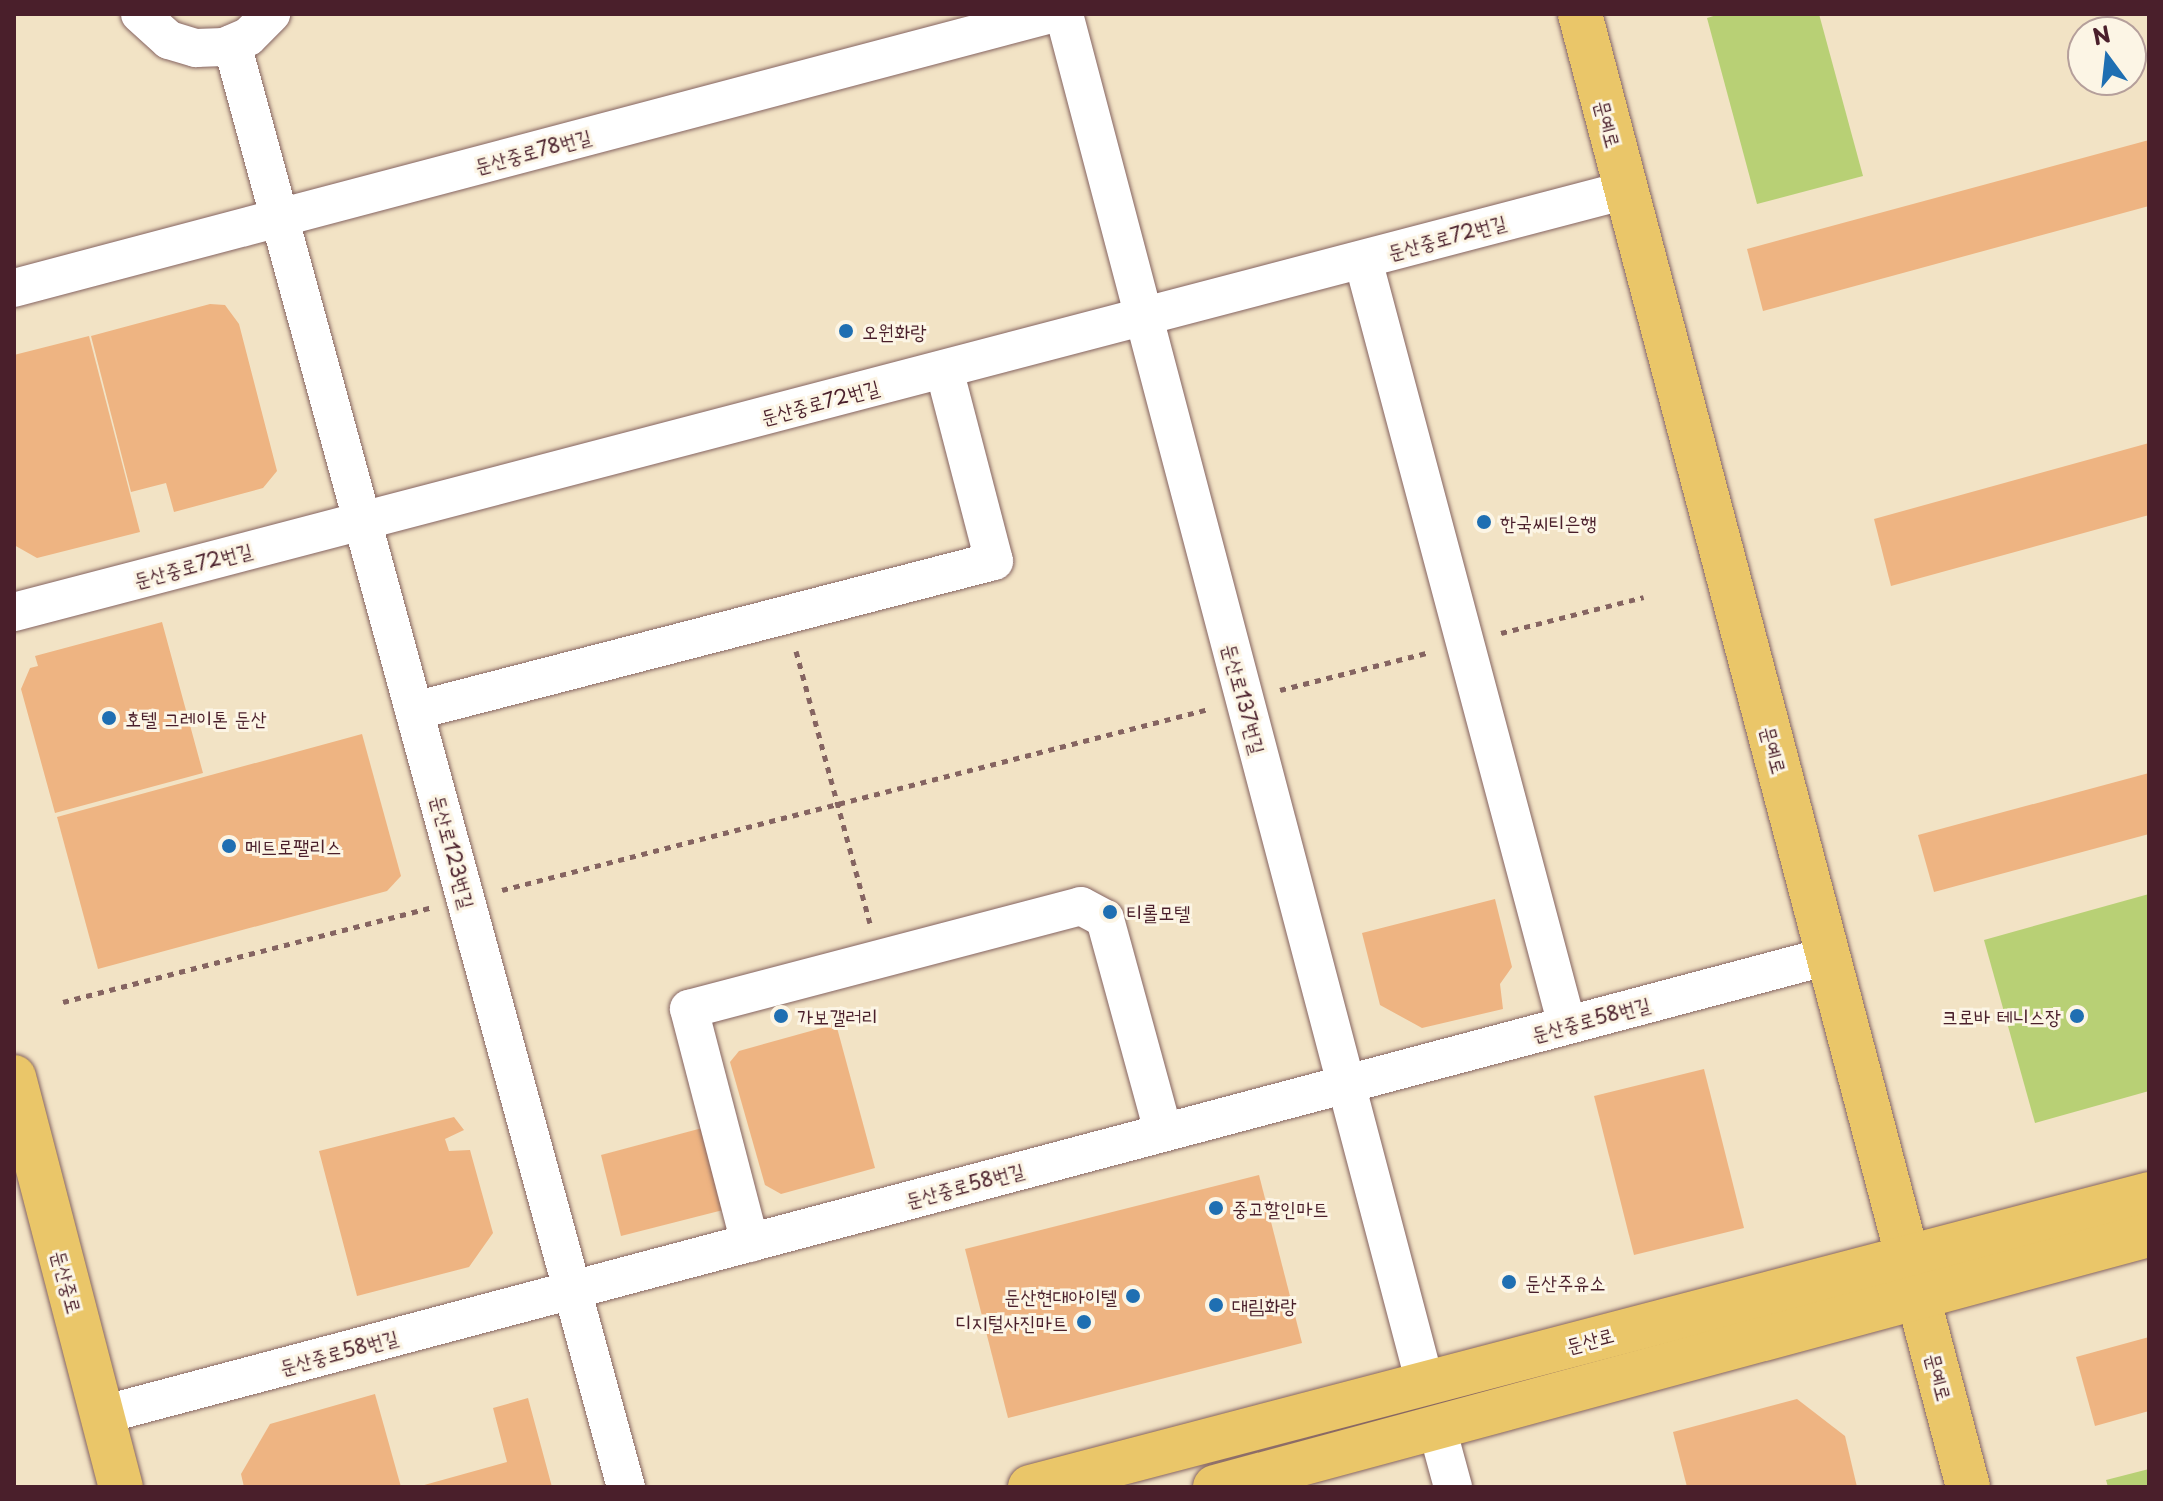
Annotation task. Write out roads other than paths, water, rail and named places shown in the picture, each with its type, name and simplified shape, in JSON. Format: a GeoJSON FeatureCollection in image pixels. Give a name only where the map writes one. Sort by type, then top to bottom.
{"type":"FeatureCollection","features":[{"type":"Feature","properties":{"kind":"main road","name":"문예로"},"geometry":{"type":"LineString","coordinates":[[1580,14],[1968,1487]]}},
{"type":"Feature","properties":{"kind":"main road","name":"둔산중로"},"geometry":{"type":"LineString","coordinates":[[14,1077],[121,1487]]}},
{"type":"Feature","properties":{"kind":"main road","name":"둔산로"},"geometry":{"type":"LineString","coordinates":[[1215,1487],[1801,1332],[1912,1277],[2149,1194]]}},
{"type":"Feature","properties":{"kind":"main road","name":"둔산로"},"geometry":{"type":"LineString","coordinates":[[1030,1487],[1425,1383],[1912,1277],[2149,1235]]}},
{"type":"Feature","properties":{"kind":"street"},"geometry":{"type":"LineString","coordinates":[[140,14],[169,40],[196,48],[232,44],[248,37],[271,14]]}},
{"type":"Feature","properties":{"kind":"street","name":"둔산중로78번길"},"geometry":{"type":"LineString","coordinates":[[14,288],[1051,14]]}},
{"type":"Feature","properties":{"kind":"street","name":"둔산로137번길"},"geometry":{"type":"LineString","coordinates":[[1051,14],[1143,316],[1425,1383]]}},
{"type":"Feature","properties":{"kind":"street","name":"둔산로123번길"},"geometry":{"type":"LineString","coordinates":[[232,44],[626,1487]]}},
{"type":"Feature","properties":{"kind":"street","name":"둔산중로72번길"},"geometry":{"type":"LineString","coordinates":[[14,612],[1626,190]]}},
{"type":"Feature","properties":{"kind":"street"},"geometry":{"type":"LineString","coordinates":[[1363,260],[1567,1025]]}},
{"type":"Feature","properties":{"kind":"street"},"geometry":{"type":"LineString","coordinates":[[414,711],[994,561],[944,369]]}},
{"type":"Feature","properties":{"kind":"street"},"geometry":{"type":"LineString","coordinates":[[750,1243],[689,1009],[1081,906],[1105,919],[1163,1131]]}},
{"type":"Feature","properties":{"kind":"street","name":"둔산중로58번길"},"geometry":{"type":"LineString","coordinates":[[102,1415],[1828,956]]}},
{"type":"Feature","properties":{"kind":"street"},"geometry":{"type":"LineString","coordinates":[[1437,1428],[1453,1487]]}},
{"type":"Feature","properties":{"kind":"place","name":"오원화랑"},"geometry":{"type":"Point","coordinates":[846,331]}},
{"type":"Feature","properties":{"kind":"place","name":"한국씨티은행"},"geometry":{"type":"Point","coordinates":[1484,522]}},
{"type":"Feature","properties":{"kind":"place","name":"호텔 그레이톤 둔산"},"geometry":{"type":"Point","coordinates":[109,718]}},
{"type":"Feature","properties":{"kind":"place","name":"메트로팰리스"},"geometry":{"type":"Point","coordinates":[229,846]}},
{"type":"Feature","properties":{"kind":"place","name":"티롤모텔"},"geometry":{"type":"Point","coordinates":[1110,912]}},
{"type":"Feature","properties":{"kind":"place","name":"가보갤러리"},"geometry":{"type":"Point","coordinates":[781,1016]}},
{"type":"Feature","properties":{"kind":"place","name":"크로바 테니스장"},"geometry":{"type":"Point","coordinates":[2077,1016]}},
{"type":"Feature","properties":{"kind":"place","name":"중고할인마트"},"geometry":{"type":"Point","coordinates":[1216,1208]}},
{"type":"Feature","properties":{"kind":"place","name":"둔산주유소"},"geometry":{"type":"Point","coordinates":[1509,1282]}},
{"type":"Feature","properties":{"kind":"place","name":"둔산현대아이텔"},"geometry":{"type":"Point","coordinates":[1133,1296]}},
{"type":"Feature","properties":{"kind":"place","name":"대림화랑"},"geometry":{"type":"Point","coordinates":[1216,1305]}},
{"type":"Feature","properties":{"kind":"place","name":"디지털사진마트"},"geometry":{"type":"Point","coordinates":[1084,1322]}}]}
